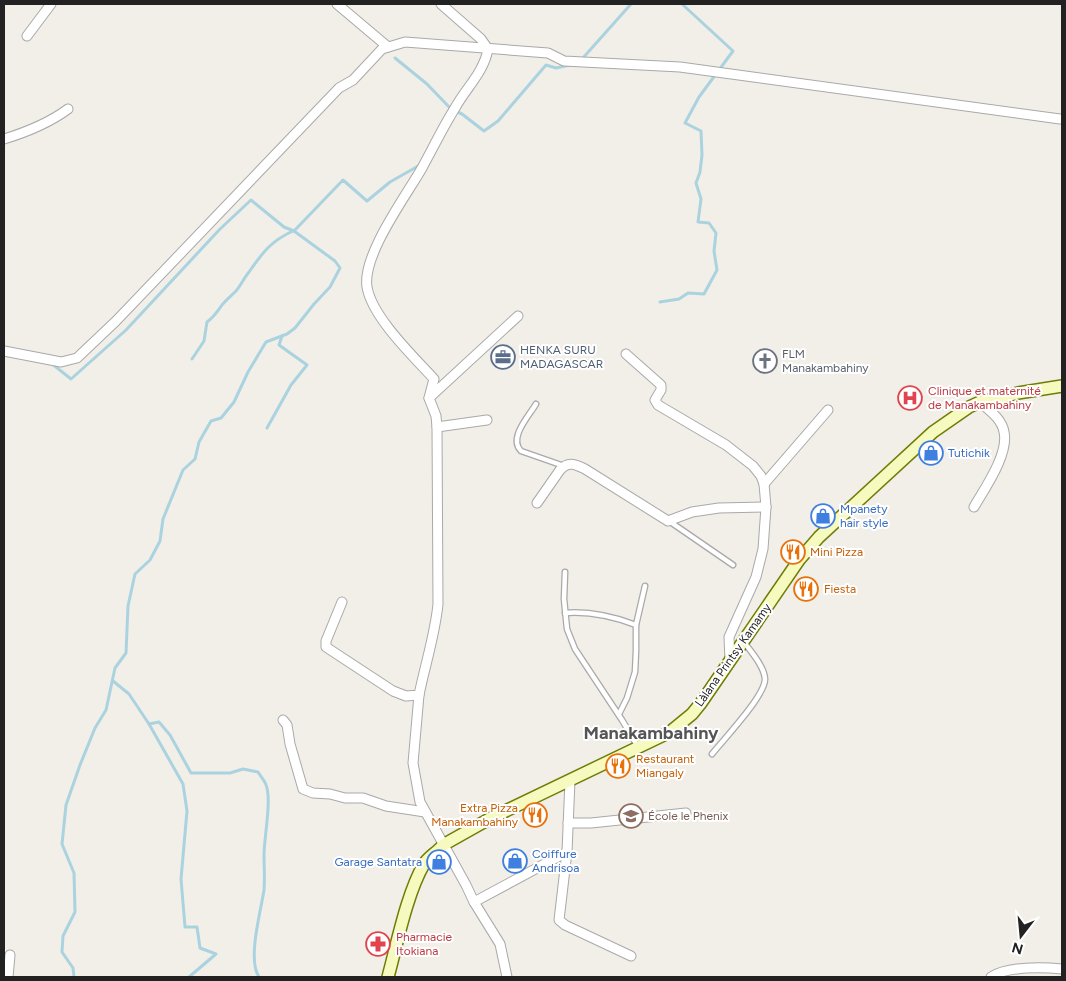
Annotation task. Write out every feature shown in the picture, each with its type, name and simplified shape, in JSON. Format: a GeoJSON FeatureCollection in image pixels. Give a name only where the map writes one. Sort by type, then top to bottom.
{"type":"FeatureCollection","features":[{"type":"Feature","properties":{"kind":"street"},"geometry":{"type":"LineString","coordinates":[[27,36],[51,4]]}},
{"type":"Feature","properties":{"kind":"street"},"geometry":{"type":"LineString","coordinates":[[337,4],[388,47]]}},
{"type":"Feature","properties":{"kind":"street"},"geometry":{"type":"LineString","coordinates":[[441,4],[481,39],[488,49],[486,59],[457,104],[422,168],[390,220],[376,247],[368,274],[367,287],[386,326],[434,379],[430,398],[436,416],[437,427],[438,604],[436,622],[427,654],[419,695],[413,764],[420,802],[474,902],[500,944],[507,977]]}},
{"type":"Feature","properties":{"kind":"street"},"geometry":{"type":"LineString","coordinates":[[4,351],[61,362],[77,358],[116,321],[339,88],[353,80],[382,49],[405,42],[548,53],[564,61],[680,67],[1060,119]]}},
{"type":"Feature","properties":{"kind":"street"},"geometry":{"type":"LineString","coordinates":[[4,139],[56,118],[68,109]]}},
{"type":"Feature","properties":{"kind":"street"},"geometry":{"type":"LineString","coordinates":[[430,398],[518,316]]}},
{"type":"Feature","properties":{"kind":"street"},"geometry":{"type":"LineString","coordinates":[[626,354],[661,385],[661,390],[655,400],[658,405],[726,445],[753,466],[761,476],[764,484],[765,529],[760,563],[756,577],[729,638],[730,661]]}},
{"type":"Feature","properties":{"kind":"street","name":"Làlana Printsy Kamamy"},"geometry":{"type":"LineString","coordinates":[[388,977],[413,887],[425,862],[438,852],[443,845],[491,818],[670,732],[692,714],[701,703],[799,560],[819,537],[934,432],[969,407],[980,402],[1018,392],[1062,386]]}},
{"type":"Feature","properties":{"kind":"street"},"geometry":{"type":"LineString","coordinates":[[974,507],[993,474],[1004,445],[1004,431],[999,420],[980,402]]}},
{"type":"Feature","properties":{"kind":"street"},"geometry":{"type":"LineString","coordinates":[[764,484],[828,410]]}},
{"type":"Feature","properties":{"kind":"street"},"geometry":{"type":"LineString","coordinates":[[437,427],[487,420]]}},
{"type":"Feature","properties":{"kind":"street"},"geometry":{"type":"LineString","coordinates":[[537,503],[564,466],[576,464],[668,520],[692,512],[719,508],[766,507]]}},
{"type":"Feature","properties":{"kind":"street"},"geometry":{"type":"LineString","coordinates":[[342,602],[326,641],[326,647],[393,691],[406,696],[419,695]]}},
{"type":"Feature","properties":{"kind":"street"},"geometry":{"type":"LineString","coordinates":[[283,720],[303,789],[313,793],[330,794],[345,798],[363,798],[386,806],[425,812]]}},
{"type":"Feature","properties":{"kind":"street"},"geometry":{"type":"LineString","coordinates":[[570,780],[567,852],[559,920],[565,925],[630,956]]}},
{"type":"Feature","properties":{"kind":"street"},"geometry":{"type":"LineString","coordinates":[[568,823],[591,823],[686,813]]}},
{"type":"Feature","properties":{"kind":"street"},"geometry":{"type":"LineString","coordinates":[[474,902],[567,852]]}},
{"type":"Feature","properties":{"kind":"street"},"geometry":{"type":"LineString","coordinates":[[8,977],[10,955]]}},
{"type":"Feature","properties":{"kind":"street"},"geometry":{"type":"LineString","coordinates":[[991,977],[996,974],[1027,967],[1062,969]]}},
{"type":"Feature","properties":{"kind":"lane"},"geometry":{"type":"LineString","coordinates":[[536,404],[518,435],[517,447],[521,451],[564,466]]}},
{"type":"Feature","properties":{"kind":"lane"},"geometry":{"type":"LineString","coordinates":[[668,520],[733,565]]}},
{"type":"Feature","properties":{"kind":"lane"},"geometry":{"type":"LineString","coordinates":[[565,572],[567,629],[575,649],[619,714],[638,748]]}},
{"type":"Feature","properties":{"kind":"lane"},"geometry":{"type":"LineString","coordinates":[[619,714],[627,698],[635,672],[636,625],[645,586]]}},
{"type":"Feature","properties":{"kind":"lane"},"geometry":{"type":"LineString","coordinates":[[565,613],[599,614],[636,625]]}},
{"type":"Feature","properties":{"kind":"lane"},"geometry":{"type":"LineString","coordinates":[[712,754],[754,702],[762,689],[765,678],[760,665],[743,641]]}},
{"type":"Feature","properties":{"kind":"waterway"},"geometry":{"type":"LineString","coordinates":[[582,59],[631,4]]}},
{"type":"Feature","properties":{"kind":"waterway"},"geometry":{"type":"LineString","coordinates":[[660,302],[679,299],[688,293],[704,294],[717,270],[714,251],[716,233],[709,223],[698,222],[701,199],[696,183],[700,172],[702,155],[701,131],[685,123],[699,97],[733,51],[682,4]]}},
{"type":"Feature","properties":{"kind":"waterway"},"geometry":{"type":"LineString","coordinates":[[395,58],[427,84],[451,109]]}},
{"type":"Feature","properties":{"kind":"waterway"},"geometry":{"type":"LineString","coordinates":[[455,111],[462,114],[484,131],[498,121],[546,65],[556,68],[570,65]]}},
{"type":"Feature","properties":{"kind":"waterway"},"geometry":{"type":"LineString","coordinates":[[74,977],[73,968],[62,952],[63,936],[75,912],[74,873],[62,844],[66,805],[95,728],[106,710],[115,668],[126,653],[128,606],[135,574],[150,560],[160,541],[163,519],[183,470],[195,459],[199,442],[211,421],[221,418],[234,402],[248,372],[266,342],[287,334],[295,328],[330,287],[340,268],[335,261],[294,231],[343,180],[367,201],[390,182],[420,165]]}},
{"type":"Feature","properties":{"kind":"waterway"},"geometry":{"type":"LineString","coordinates":[[51,363],[71,379],[126,330],[220,229],[251,200],[284,227],[294,231]]}},
{"type":"Feature","properties":{"kind":"waterway"},"geometry":{"type":"LineString","coordinates":[[192,359],[204,341],[207,322],[236,291],[268,248],[293,231]]}},
{"type":"Feature","properties":{"kind":"waterway"},"geometry":{"type":"LineString","coordinates":[[267,428],[291,385],[307,365],[279,345],[282,336]]}},
{"type":"Feature","properties":{"kind":"waterway"},"geometry":{"type":"LineString","coordinates":[[113,681],[129,694],[149,724],[159,722],[170,735],[191,773],[230,773],[243,769],[258,772],[265,782],[268,799],[264,848],[264,890],[254,959],[259,977]]}},
{"type":"Feature","properties":{"kind":"waterway"},"geometry":{"type":"LineString","coordinates":[[149,724],[183,784],[187,811],[181,879],[185,927],[197,927],[200,948],[216,954],[189,977]]}},
{"type":"Feature","properties":{"kind":"place","name":"HENKA SURU MADAGASCAR"},"geometry":{"type":"Point","coordinates":[503,357]}},
{"type":"Feature","properties":{"kind":"place","name":"FLM Manakambahiny"},"geometry":{"type":"Point","coordinates":[765,361]}},
{"type":"Feature","properties":{"kind":"place","name":"Clinique et maternité de Manakambahiny"},"geometry":{"type":"Point","coordinates":[910,398]}},
{"type":"Feature","properties":{"kind":"place","name":"Tutichik"},"geometry":{"type":"Point","coordinates":[931,453]}},
{"type":"Feature","properties":{"kind":"place","name":"Mpanety hair style"},"geometry":{"type":"Point","coordinates":[823,516]}},
{"type":"Feature","properties":{"kind":"place","name":"Mini Pizza"},"geometry":{"type":"Point","coordinates":[793,552]}},
{"type":"Feature","properties":{"kind":"place","name":"Fiesta"},"geometry":{"type":"Point","coordinates":[806,589]}},
{"type":"Feature","properties":{"kind":"place","name":"Restaurant Miangaly"},"geometry":{"type":"Point","coordinates":[618,766]}},
{"type":"Feature","properties":{"kind":"place","name":"Extra Pizza Manakambahiny"},"geometry":{"type":"Point","coordinates":[535,815]}},
{"type":"Feature","properties":{"kind":"place","name":"École le Phenix"},"geometry":{"type":"Point","coordinates":[631,816]}},
{"type":"Feature","properties":{"kind":"place","name":"Coiffure Andrisoa"},"geometry":{"type":"Point","coordinates":[515,861]}},
{"type":"Feature","properties":{"kind":"place","name":"Garage Santatra"},"geometry":{"type":"Point","coordinates":[439,862]}},
{"type":"Feature","properties":{"kind":"place","name":"Pharmacie Itokiana"},"geometry":{"type":"Point","coordinates":[378,944]}},
{"type":"Feature","properties":{"kind":"district","name":"Manakambahiny"},"geometry":{"type":"Point","coordinates":[651,733]}}]}
